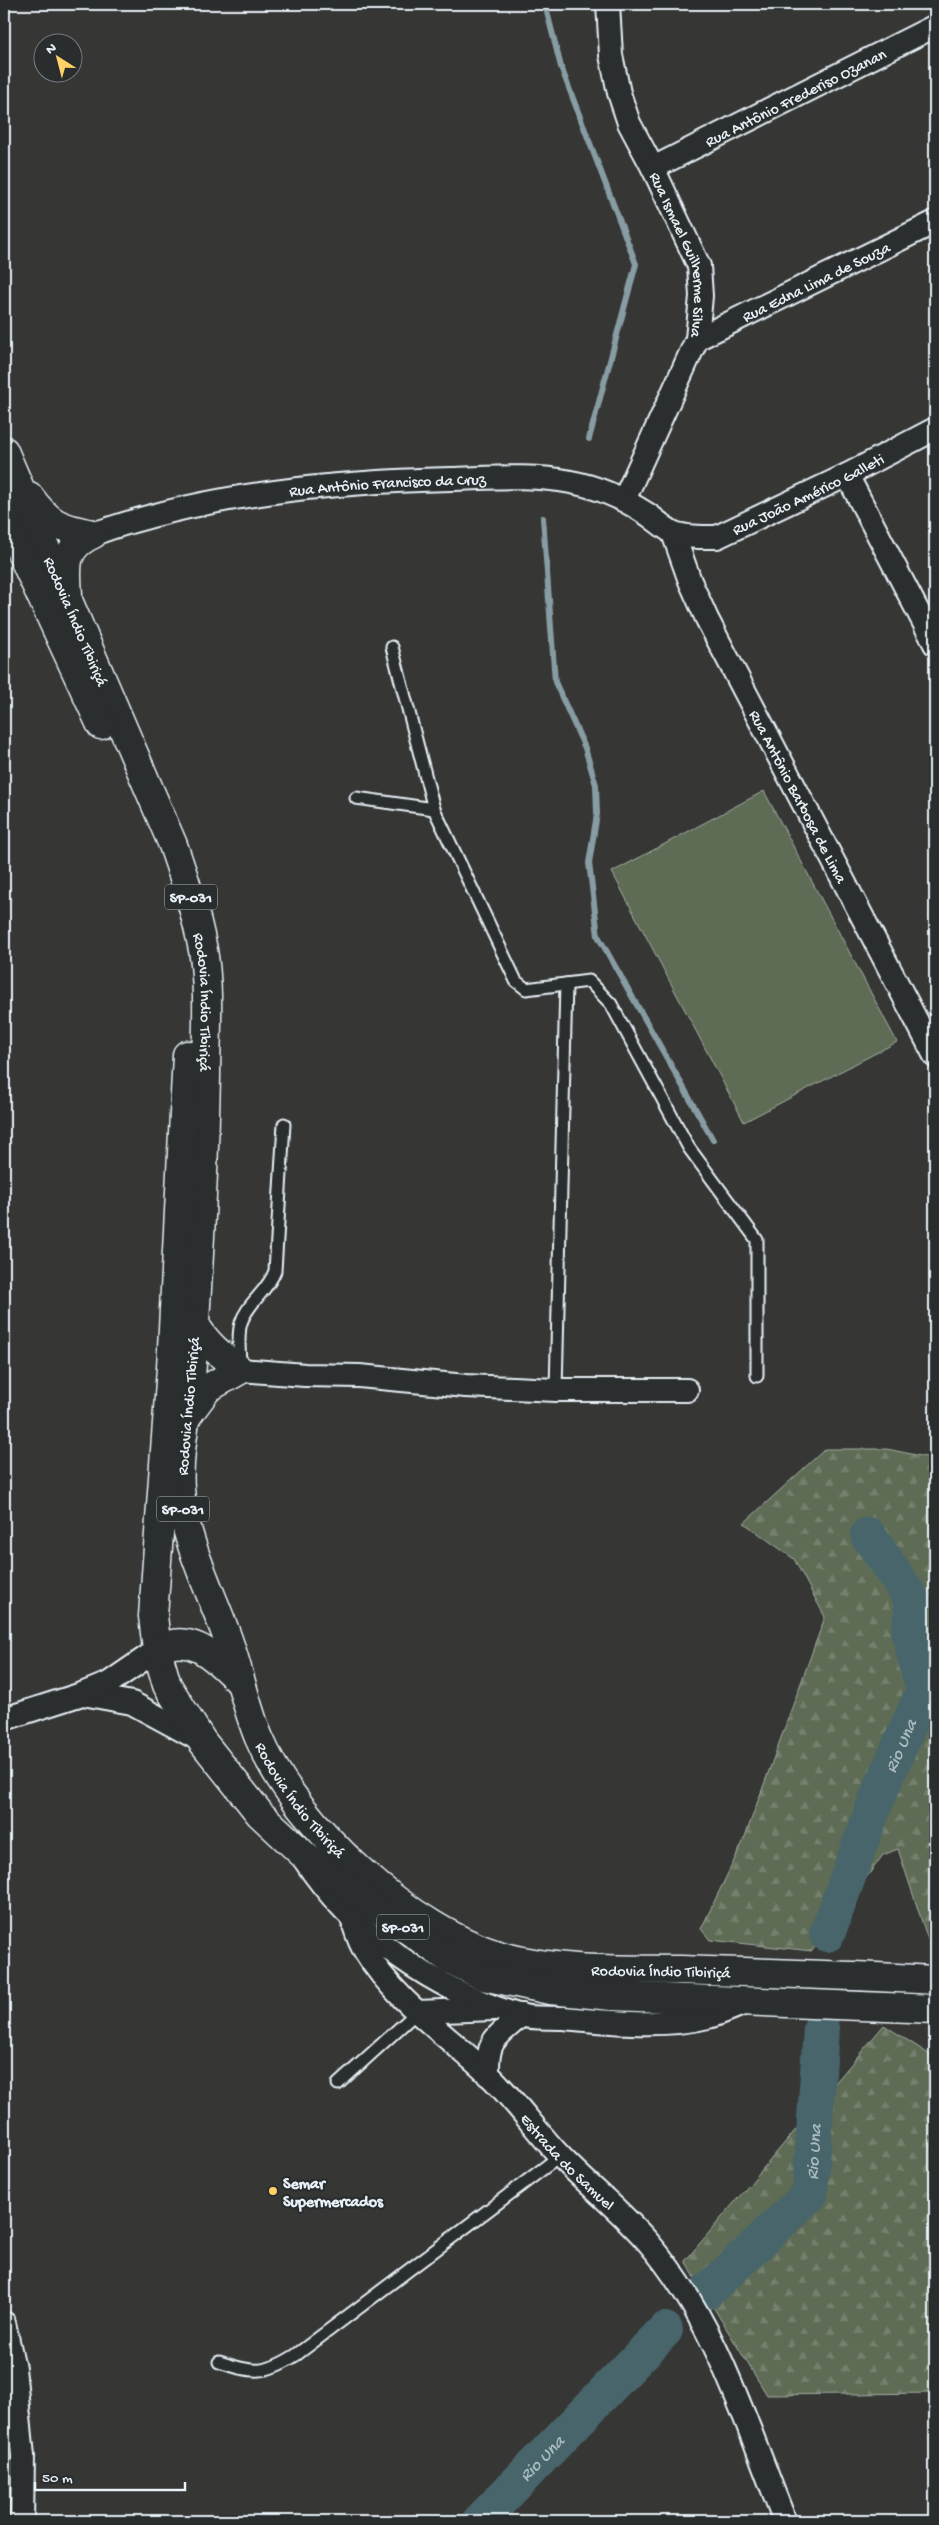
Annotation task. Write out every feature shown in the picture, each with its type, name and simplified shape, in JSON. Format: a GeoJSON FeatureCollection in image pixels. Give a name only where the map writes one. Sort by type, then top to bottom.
{"type":"FeatureCollection","features":[{"type":"Feature","properties":{"kind":"highway"},"geometry":{"type":"LineString","coordinates":[[7,460],[42,514],[53,523],[66,529],[93,534]]}},
{"type":"Feature","properties":{"kind":"highway","name":"Rodovia Índio Tibiriçá"},"geometry":{"type":"LineString","coordinates":[[7,460],[83,639],[135,754],[172,845],[192,899],[204,954],[207,1004],[205,1114],[195,1324],[180,1485],[183,1513],[243,1684],[258,1737],[282,1783],[316,1827],[364,1873],[403,1905],[447,1933],[482,1950],[526,1961],[592,1968],[791,1972],[935,1980]]}},
{"type":"Feature","properties":{"kind":"highway","name":"Rodovia Índio Tibiriçá"},"geometry":{"type":"LineString","coordinates":[[4,516],[110,743],[165,872],[179,922],[188,976],[187,1068],[172,1368],[153,1616],[157,1650],[167,1685],[202,1741],[260,1814],[300,1852],[426,1944],[449,1959],[483,1976],[550,1990],[612,1996],[935,2009]]}},
{"type":"Feature","properties":{"kind":"highway"},"geometry":{"type":"LineString","coordinates":[[83,639],[68,596],[66,570],[72,548],[80,540],[93,534]]}},
{"type":"Feature","properties":{"kind":"highway"},"geometry":{"type":"LineString","coordinates":[[186,1417],[208,1388],[240,1370],[214,1350],[204,1339],[195,1324]]}},
{"type":"Feature","properties":{"kind":"highway"},"geometry":{"type":"LineString","coordinates":[[157,1650],[168,1644],[184,1643],[199,1647],[214,1657],[243,1684]]}},
{"type":"Feature","properties":{"kind":"street","name":"Rua Ismael Guilherme Silva"},"geometry":{"type":"LineString","coordinates":[[608,4],[611,55],[619,93],[629,123],[653,168],[699,266],[701,311],[697,339],[624,500]]}},
{"type":"Feature","properties":{"kind":"street","name":"Rua Antônio Frederiso Ozanan"},"geometry":{"type":"LineString","coordinates":[[653,168],[935,26]]}},
{"type":"Feature","properties":{"kind":"street","name":"Rua Edna Lima de Souza"},"geometry":{"type":"LineString","coordinates":[[697,339],[935,222]]}},
{"type":"Feature","properties":{"kind":"street","name":"Rua João Américo Galleti"},"geometry":{"type":"LineString","coordinates":[[673,533],[697,537],[717,537],[847,475],[935,430]]}},
{"type":"Feature","properties":{"kind":"street"},"geometry":{"type":"LineString","coordinates":[[847,475],[934,639]]}},
{"type":"Feature","properties":{"kind":"street","name":"Rua Antônio Francisco da Cruz"},"geometry":{"type":"LineString","coordinates":[[93,534],[146,517],[253,494],[380,481],[525,478],[570,481],[601,490],[624,500],[673,533]]}},
{"type":"Feature","properties":{"kind":"street","name":"Rua Antônio Barbosa de Lima"},"geometry":{"type":"LineString","coordinates":[[673,533],[690,581],[707,619],[935,1056]]}},
{"type":"Feature","properties":{"kind":"street"},"geometry":{"type":"LineString","coordinates":[[240,1370],[556,1390],[687,1390]]}},
{"type":"Feature","properties":{"kind":"street"},"geometry":{"type":"LineString","coordinates":[[4,1719],[82,1694],[109,1683],[157,1650]]}},
{"type":"Feature","properties":{"kind":"street"},"geometry":{"type":"LineString","coordinates":[[82,1694],[132,1703],[202,1741]]}},
{"type":"Feature","properties":{"kind":"street"},"geometry":{"type":"LineString","coordinates":[[300,1852],[321,1885],[351,1916],[395,1952],[440,1981],[512,2012]]}},
{"type":"Feature","properties":{"kind":"street","name":"Estrada do Samuel"},"geometry":{"type":"LineString","coordinates":[[351,1916],[364,1950],[380,1974],[417,2012],[488,2074],[560,2156],[648,2242],[675,2278],[700,2320],[730,2382],[785,2521]]}},
{"type":"Feature","properties":{"kind":"street"},"geometry":{"type":"LineString","coordinates":[[417,2012],[512,2012],[602,2023],[675,2021],[707,2017],[751,2001]]}},
{"type":"Feature","properties":{"kind":"street"},"geometry":{"type":"LineString","coordinates":[[488,2074],[488,2053],[492,2041],[512,2012]]}},
{"type":"Feature","properties":{"kind":"street"},"geometry":{"type":"LineString","coordinates":[[4,2323],[14,2368],[23,2456],[22,2521]]}},
{"type":"Feature","properties":{"kind":"lane"},"geometry":{"type":"LineString","coordinates":[[392,647],[434,809],[516,981],[526,989],[589,981],[611,1004],[689,1148],[757,1240],[757,1376]]}},
{"type":"Feature","properties":{"kind":"lane"},"geometry":{"type":"LineString","coordinates":[[356,798],[434,809]]}},
{"type":"Feature","properties":{"kind":"lane"},"geometry":{"type":"LineString","coordinates":[[556,1390],[566,984]]}},
{"type":"Feature","properties":{"kind":"lane"},"geometry":{"type":"LineString","coordinates":[[240,1370],[242,1322],[247,1311],[266,1290],[275,1271],[284,1124]]}},
{"type":"Feature","properties":{"kind":"lane"},"geometry":{"type":"LineString","coordinates":[[338,2084],[417,2012]]}},
{"type":"Feature","properties":{"kind":"lane"},"geometry":{"type":"LineString","coordinates":[[219,2362],[252,2372],[276,2368],[296,2355],[560,2156]]}},
{"type":"Feature","properties":{"kind":"green space"},"geometry":{"type":"Polygon","coordinates":[[[764,791],[897,1042],[744,1122],[612,872],[764,791]]]}},
{"type":"Feature","properties":{"kind":"green space"},"geometry":{"type":"Polygon","coordinates":[[[825,1449],[887,1449],[935,1459],[935,1947],[932,1952],[898,1849],[883,1855],[812,1951],[710,1940],[701,1929],[743,1842],[825,1617],[794,1559],[744,1523],[825,1449]]]}},
{"type":"Feature","properties":{"kind":"green space"},"geometry":{"type":"Polygon","coordinates":[[[884,2025],[935,2058],[935,2393],[767,2395],[685,2261],[884,2025]]]}},
{"type":"Feature","properties":{"kind":"waterway"},"geometry":{"type":"LineString","coordinates":[[545,4],[561,67],[636,264],[589,439]]}},
{"type":"Feature","properties":{"kind":"waterway"},"geometry":{"type":"LineString","coordinates":[[543,518],[555,682],[585,748],[596,785],[597,814],[589,863],[598,936],[713,1140]]}},
{"type":"Feature","properties":{"kind":"waterway","name":"Rio Una"},"geometry":{"type":"LineString","coordinates":[[827,1934],[876,1801],[924,1690],[909,1634],[913,1601],[868,1535]]}},
{"type":"Feature","properties":{"kind":"waterway","name":"Rio Una"},"geometry":{"type":"LineString","coordinates":[[706,2292],[810,2194],[821,2028]]}},
{"type":"Feature","properties":{"kind":"waterway","name":"Rio Una"},"geometry":{"type":"LineString","coordinates":[[480,2521],[665,2330]]}},
{"type":"Feature","properties":{"kind":"place","name":"Semar Supermercados"},"geometry":{"type":"Point","coordinates":[273,2191]}}]}
